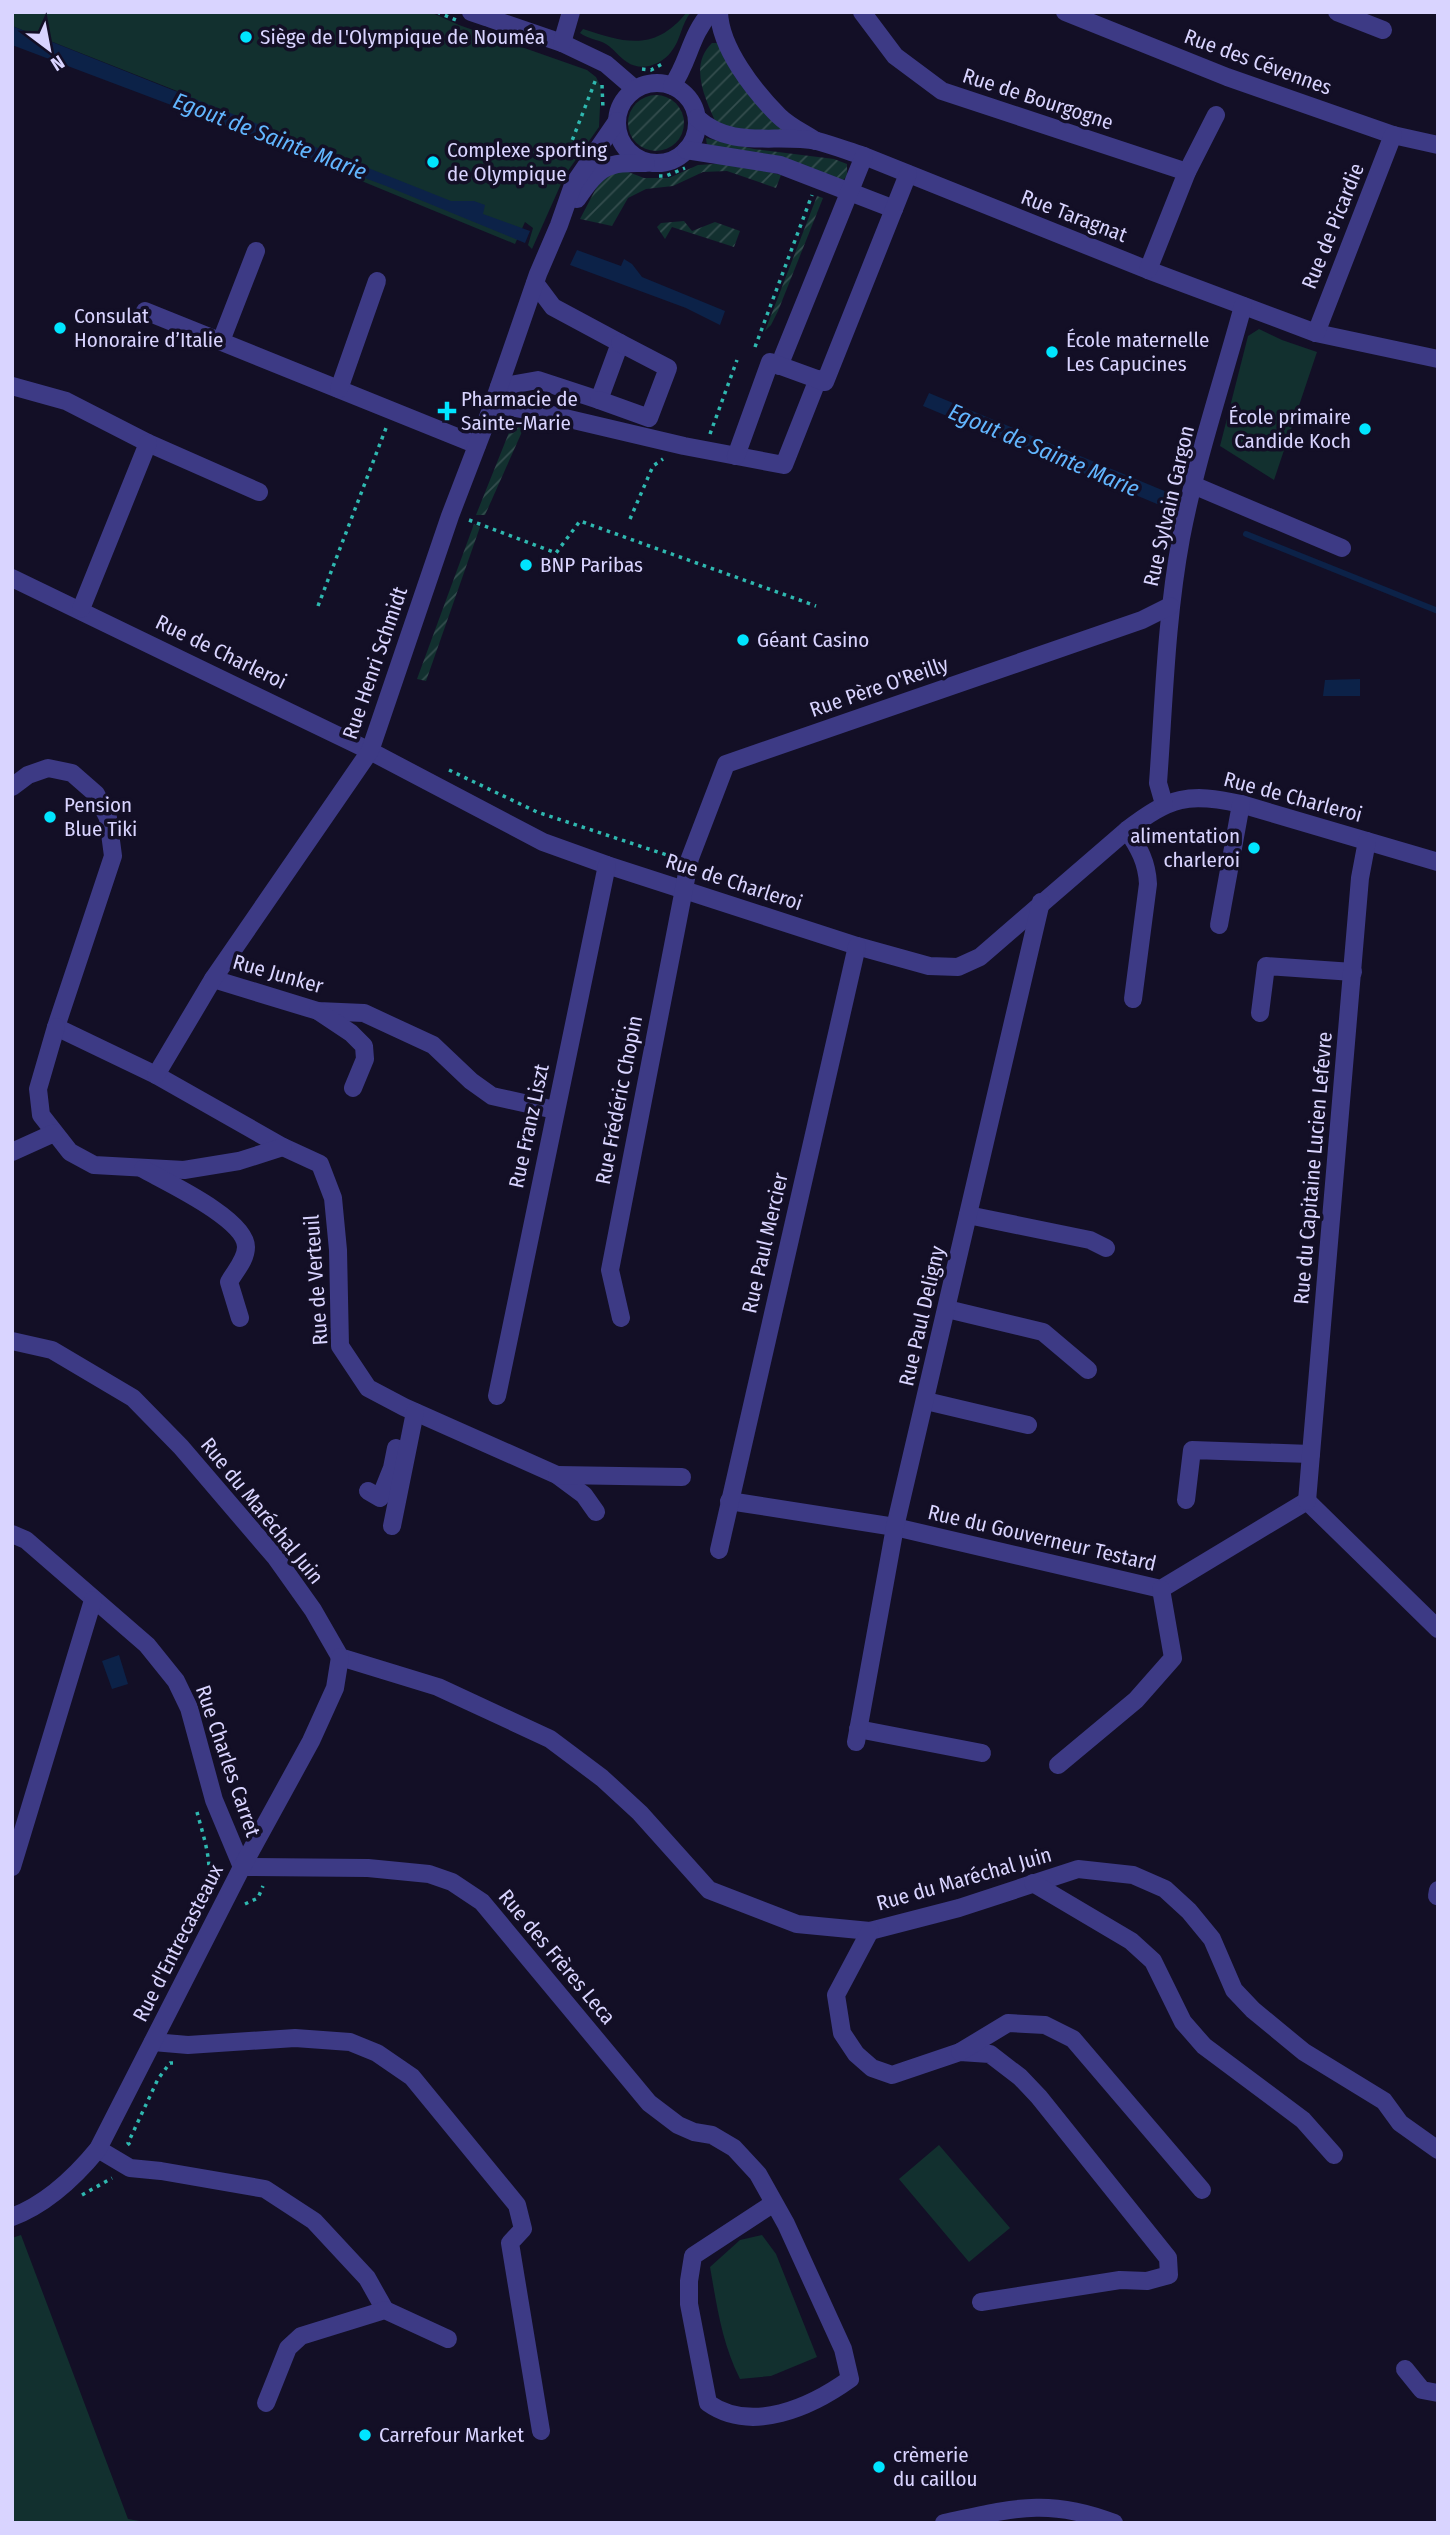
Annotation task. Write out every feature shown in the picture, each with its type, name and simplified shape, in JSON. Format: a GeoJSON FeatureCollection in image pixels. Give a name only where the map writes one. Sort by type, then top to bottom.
{"type":"FeatureCollection","features":[{"type":"Feature","properties":{"kind":"street"},"geometry":{"type":"LineString","coordinates":[[562,43],[571,12]]}},
{"type":"Feature","properties":{"kind":"street"},"geometry":{"type":"LineString","coordinates":[[672,86],[681,73],[699,25],[711,12]]}},
{"type":"Feature","properties":{"kind":"street"},"geometry":{"type":"LineString","coordinates":[[719,12],[719,26],[724,40],[750,81],[780,118],[816,141]]}},
{"type":"Feature","properties":{"kind":"street","name":"Rue de Bourgogne"},"geometry":{"type":"LineString","coordinates":[[862,12],[895,57],[943,91],[1187,172]]}},
{"type":"Feature","properties":{"kind":"street","name":"Rue des Cévennes"},"geometry":{"type":"LineString","coordinates":[[1065,12],[1227,76],[1393,135],[1438,145]]}},
{"type":"Feature","properties":{"kind":"street"},"geometry":{"type":"LineString","coordinates":[[1338,12],[1383,30]]}},
{"type":"Feature","properties":{"kind":"street"},"geometry":{"type":"LineString","coordinates":[[467,18],[562,43],[606,64],[635,89]]}},
{"type":"Feature","properties":{"kind":"street"},"geometry":{"type":"LineString","coordinates":[[647,84],[672,86],[689,98],[697,118],[693,141],[686,150],[667,162],[643,161],[624,145],[609,120],[635,89],[647,84]]}},
{"type":"Feature","properties":{"kind":"street"},"geometry":{"type":"LineString","coordinates":[[1148,270],[1187,172],[1216,115]]}},
{"type":"Feature","properties":{"kind":"street","name":"Rue Taragnat"},"geometry":{"type":"LineString","coordinates":[[697,118],[709,129],[729,137],[816,141],[864,156],[1148,270],[1316,333],[1438,359]]}},
{"type":"Feature","properties":{"kind":"street","name":"Rue Henri Schmidt"},"geometry":{"type":"LineString","coordinates":[[156,1075],[213,979],[370,751],[419,603],[536,279],[573,185],[609,120]]}},
{"type":"Feature","properties":{"kind":"street","name":"Rue de Picardie"},"geometry":{"type":"LineString","coordinates":[[1316,333],[1393,135]]}},
{"type":"Feature","properties":{"kind":"street"},"geometry":{"type":"LineString","coordinates":[[686,150],[780,165],[894,209]]}},
{"type":"Feature","properties":{"kind":"street"},"geometry":{"type":"LineString","coordinates":[[779,366],[864,156]]}},
{"type":"Feature","properties":{"kind":"street","name":"Rue Henri Schmidt"},"geometry":{"type":"LineString","coordinates":[[559,225],[588,183],[605,167],[621,162],[656,163]]}},
{"type":"Feature","properties":{"kind":"street"},"geometry":{"type":"LineString","coordinates":[[493,404],[784,465],[908,174]]}},
{"type":"Feature","properties":{"kind":"street"},"geometry":{"type":"LineString","coordinates":[[221,341],[256,251]]}},
{"type":"Feature","properties":{"kind":"street"},"geometry":{"type":"LineString","coordinates":[[499,387],[538,380],[649,418],[668,368],[553,307],[536,279]]}},
{"type":"Feature","properties":{"kind":"street"},"geometry":{"type":"LineString","coordinates":[[338,389],[377,281]]}},
{"type":"Feature","properties":{"kind":"street","name":"Rue Sylvain Gargon"},"geometry":{"type":"LineString","coordinates":[[1164,804],[1158,783],[1170,606],[1192,490],[1243,306]]}},
{"type":"Feature","properties":{"kind":"street"},"geometry":{"type":"LineString","coordinates":[[145,311],[477,445]]}},
{"type":"Feature","properties":{"kind":"street"},"geometry":{"type":"LineString","coordinates":[[599,400],[620,342]]}},
{"type":"Feature","properties":{"kind":"street"},"geometry":{"type":"LineString","coordinates":[[736,456],[770,362],[822,381]]}},
{"type":"Feature","properties":{"kind":"street"},"geometry":{"type":"LineString","coordinates":[[12,386],[66,401],[148,443],[259,492]]}},
{"type":"Feature","properties":{"kind":"street"},"geometry":{"type":"LineString","coordinates":[[80,610],[148,443]]}},
{"type":"Feature","properties":{"kind":"street"},"geometry":{"type":"LineString","coordinates":[[1192,490],[1342,548]]}},
{"type":"Feature","properties":{"kind":"street","name":"Rue de Charleroi"},"geometry":{"type":"LineString","coordinates":[[12,578],[370,751],[543,842],[857,946],[929,966],[958,967],[980,957],[1127,830],[1164,804],[1177,800],[1201,798],[1241,804],[1438,862]]}},
{"type":"Feature","properties":{"kind":"street","name":"Rue Père O'Reilly"},"geometry":{"type":"LineString","coordinates":[[682,889],[690,858],[726,764],[1142,620],[1170,606]]}},
{"type":"Feature","properties":{"kind":"street"},"geometry":{"type":"LineString","coordinates":[[12,787],[28,775],[48,768],[72,773],[96,793],[108,818],[113,856],[38,1089],[41,1115],[54,1133],[70,1152],[94,1165],[184,1170],[239,1161],[283,1147]]}},
{"type":"Feature","properties":{"kind":"street"},"geometry":{"type":"LineString","coordinates":[[1219,925],[1241,804]]}},
{"type":"Feature","properties":{"kind":"street"},"geometry":{"type":"LineString","coordinates":[[1127,830],[1140,848],[1148,884],[1133,999]]}},
{"type":"Feature","properties":{"kind":"street","name":"Rue du Capitaine Lucien Lefevre"},"geometry":{"type":"LineString","coordinates":[[1307,1501],[1362,865],[1367,841]]}},
{"type":"Feature","properties":{"kind":"street","name":"Rue Franz Liszt"},"geometry":{"type":"LineString","coordinates":[[497,1396],[607,865]]}},
{"type":"Feature","properties":{"kind":"street","name":"Rue Frédéric Chopin"},"geometry":{"type":"LineString","coordinates":[[621,1318],[610,1270],[682,889]]}},
{"type":"Feature","properties":{"kind":"street","name":"Rue Paul Deligny"},"geometry":{"type":"LineString","coordinates":[[982,1753],[857,1735],[895,1527],[1041,902]]}},
{"type":"Feature","properties":{"kind":"street","name":"Rue Paul Mercier"},"geometry":{"type":"LineString","coordinates":[[719,1550],[857,946]]}},
{"type":"Feature","properties":{"kind":"street"},"geometry":{"type":"LineString","coordinates":[[1260,1013],[1266,966],[1353,972]]}},
{"type":"Feature","properties":{"kind":"street","name":"Rue Junker"},"geometry":{"type":"LineString","coordinates":[[213,979],[318,1011],[364,1013],[433,1045],[471,1081],[492,1096],[555,1111]]}},
{"type":"Feature","properties":{"kind":"street"},"geometry":{"type":"LineString","coordinates":[[318,1011],[351,1033],[364,1046],[365,1059],[353,1088]]}},
{"type":"Feature","properties":{"kind":"street","name":"Rue de Verteuil"},"geometry":{"type":"LineString","coordinates":[[56,1027],[156,1075],[283,1147],[320,1164],[333,1198],[338,1250],[340,1346],[368,1388],[557,1475]]}},
{"type":"Feature","properties":{"kind":"street"},"geometry":{"type":"LineString","coordinates":[[12,1152],[54,1133]]}},
{"type":"Feature","properties":{"kind":"street"},"geometry":{"type":"LineString","coordinates":[[139,1167],[217,1212],[239,1230],[247,1244],[245,1257],[229,1282],[240,1318]]}},
{"type":"Feature","properties":{"kind":"street"},"geometry":{"type":"LineString","coordinates":[[968,1215],[1090,1240],[1106,1248]]}},
{"type":"Feature","properties":{"kind":"street"},"geometry":{"type":"LineString","coordinates":[[947,1309],[1043,1332],[1088,1370]]}},
{"type":"Feature","properties":{"kind":"street","name":"Rue du Maréchal Juin"},"geometry":{"type":"LineString","coordinates":[[12,1341],[52,1350],[133,1398],[181,1447],[276,1558],[313,1610],[340,1657],[438,1687],[551,1739],[602,1778],[640,1813],[709,1890],[797,1924],[870,1931],[959,1908],[1078,1869],[1133,1875],[1165,1889],[1189,1912],[1212,1939],[1234,1990],[1253,2010],[1304,2052],[1384,2101],[1400,2123],[1438,2150]]}},
{"type":"Feature","properties":{"kind":"street"},"geometry":{"type":"LineString","coordinates":[[926,1401],[1028,1425]]}},
{"type":"Feature","properties":{"kind":"street"},"geometry":{"type":"LineString","coordinates":[[368,1491],[380,1498],[392,1468],[409,1409]]}},
{"type":"Feature","properties":{"kind":"street"},"geometry":{"type":"LineString","coordinates":[[392,1526],[409,1409]]}},
{"type":"Feature","properties":{"kind":"street"},"geometry":{"type":"LineString","coordinates":[[1186,1500],[1192,1450],[1311,1454]]}},
{"type":"Feature","properties":{"kind":"street"},"geometry":{"type":"LineString","coordinates":[[557,1475],[682,1477]]}},
{"type":"Feature","properties":{"kind":"street"},"geometry":{"type":"LineString","coordinates":[[557,1475],[584,1495],[596,1512]]}},
{"type":"Feature","properties":{"kind":"street","name":"Rue du Gouverneur Testard"},"geometry":{"type":"LineString","coordinates":[[729,1501],[895,1527],[1161,1589],[1307,1501]]}},
{"type":"Feature","properties":{"kind":"street"},"geometry":{"type":"LineString","coordinates":[[1307,1501],[1438,1629]]}},
{"type":"Feature","properties":{"kind":"street","name":"Rue Charles Carret"},"geometry":{"type":"LineString","coordinates":[[12,1534],[26,1540],[147,1645],[176,1681],[189,1708],[214,1800],[242,1867]]}},
{"type":"Feature","properties":{"kind":"street"},"geometry":{"type":"LineString","coordinates":[[1058,1765],[1136,1700],[1172,1658],[1161,1589]]}},
{"type":"Feature","properties":{"kind":"street"},"geometry":{"type":"LineString","coordinates":[[12,1867],[93,1600]]}},
{"type":"Feature","properties":{"kind":"street","name":"Rue d'Entrecasteaux"},"geometry":{"type":"LineString","coordinates":[[12,2217],[47,2198],[80,2171],[98,2149],[242,1867],[311,1741],[335,1688],[340,1657]]}},
{"type":"Feature","properties":{"kind":"street","name":"Rue des Frères Leca"},"geometry":{"type":"LineString","coordinates":[[242,1867],[368,1868],[429,1874],[452,1882],[482,1902],[649,2103],[678,2125],[694,2132],[712,2135],[734,2148],[758,2174],[775,2203],[844,2349],[850,2379],[827,2395],[803,2406],[762,2417],[742,2416],[718,2410],[708,2403],[689,2304],[689,2281],[693,2256],[775,2203]]}},
{"type":"Feature","properties":{"kind":"street"},"geometry":{"type":"LineString","coordinates":[[1033,1883],[1131,1941],[1153,1961],[1183,2022],[1204,2046],[1303,2120],[1334,2155]]}},
{"type":"Feature","properties":{"kind":"street"},"geometry":{"type":"LineString","coordinates":[[1437,1896],[1438,1890]]}},
{"type":"Feature","properties":{"kind":"street"},"geometry":{"type":"LineString","coordinates":[[870,1931],[835,1996],[842,2033],[856,2054],[872,2068],[891,2075],[960,2052],[1008,2023],[1045,2025],[1073,2039],[1202,2190]]}},
{"type":"Feature","properties":{"kind":"street"},"geometry":{"type":"LineString","coordinates":[[153,2042],[188,2045],[295,2038],[350,2042],[377,2053],[412,2077],[517,2205],[523,2229],[510,2243],[541,2431]]}},
{"type":"Feature","properties":{"kind":"street"},"geometry":{"type":"LineString","coordinates":[[960,2052],[990,2054],[1020,2077],[1168,2258],[1169,2275],[1147,2281],[1120,2280],[981,2302]]}},
{"type":"Feature","properties":{"kind":"street"},"geometry":{"type":"LineString","coordinates":[[98,2149],[130,2168],[265,2189],[314,2221],[367,2278],[385,2310],[448,2339]]}},
{"type":"Feature","properties":{"kind":"street"},"geometry":{"type":"LineString","coordinates":[[266,2403],[288,2348],[301,2336],[385,2310]]}},
{"type":"Feature","properties":{"kind":"street"},"geometry":{"type":"LineString","coordinates":[[1405,2369],[1422,2390],[1438,2393]]}},
{"type":"Feature","properties":{"kind":"street"},"geometry":{"type":"LineString","coordinates":[[944,2523],[1012,2509],[1049,2506],[1088,2513],[1114,2523]]}},
{"type":"Feature","properties":{"kind":"path"},"geometry":{"type":"LineString","coordinates":[[437,12],[467,18]]}},
{"type":"Feature","properties":{"kind":"path"},"geometry":{"type":"LineString","coordinates":[[633,68],[651,70],[669,60]]}},
{"type":"Feature","properties":{"kind":"path"},"geometry":{"type":"LineString","coordinates":[[581,158],[568,151],[598,74],[602,81],[603,106],[609,120]]}},
{"type":"Feature","properties":{"kind":"path"},"geometry":{"type":"LineString","coordinates":[[755,347],[813,193]]}},
{"type":"Feature","properties":{"kind":"path"},"geometry":{"type":"LineString","coordinates":[[706,442],[737,360]]}},
{"type":"Feature","properties":{"kind":"path"},"geometry":{"type":"LineString","coordinates":[[318,606],[392,411]]}},
{"type":"Feature","properties":{"kind":"path"},"geometry":{"type":"LineString","coordinates":[[630,519],[653,466],[667,456]]}},
{"type":"Feature","properties":{"kind":"path"},"geometry":{"type":"LineString","coordinates":[[473,508],[469,520],[556,553],[580,521],[816,606]]}},
{"type":"Feature","properties":{"kind":"path"},"geometry":{"type":"LineString","coordinates":[[441,766],[537,812],[672,857],[682,855]]}},
{"type":"Feature","properties":{"kind":"path"},"geometry":{"type":"LineString","coordinates":[[202,1899],[208,1887],[208,1857],[195,1806],[214,1800]]}},
{"type":"Feature","properties":{"kind":"green space","name":"Complexe sporting de Olympique"},"geometry":{"type":"Polygon","coordinates":[[[12,12],[430,12],[459,25],[587,70],[596,77],[601,87],[599,127],[565,175],[532,249],[528,245],[533,228],[525,222],[515,244],[172,103],[177,91],[12,26],[12,12]]]}},
{"type":"Feature","properties":{"kind":"green space"},"geometry":{"type":"Polygon","coordinates":[[[687,12],[691,12],[674,47],[667,57],[650,66],[632,65],[606,44],[580,33],[583,29],[612,38],[639,41],[651,39],[675,25],[687,12]]]}},
{"type":"Feature","properties":{"kind":"green space"},"geometry":{"type":"Polygon","coordinates":[[[712,43],[721,43],[788,135],[717,125],[704,94],[700,72],[705,52],[712,43]]]}},
{"type":"Feature","properties":{"kind":"green space"},"geometry":{"type":"Polygon","coordinates":[[[650,95],[662,95],[672,99],[680,107],[684,123],[680,139],[672,147],[662,151],[650,151],[640,147],[632,139],[628,129],[628,117],[632,107],[640,99],[650,95]]]}},
{"type":"Feature","properties":{"kind":"green space"},"geometry":{"type":"Polygon","coordinates":[[[706,138],[754,149],[834,159],[847,164],[847,176],[841,182],[707,146],[706,138]]]}},
{"type":"Feature","properties":{"kind":"green space"},"geometry":{"type":"Polygon","coordinates":[[[731,163],[781,175],[776,188],[727,171],[703,172],[673,186],[646,189],[628,198],[612,226],[580,219],[602,177],[623,170],[644,178],[669,178],[698,165],[731,163]]]}},
{"type":"Feature","properties":{"kind":"green space"},"geometry":{"type":"Polygon","coordinates":[[[817,196],[823,198],[778,311],[765,331],[817,196]]]}},
{"type":"Feature","properties":{"kind":"green space"},"geometry":{"type":"Polygon","coordinates":[[[684,221],[692,231],[715,222],[740,231],[734,247],[672,227],[665,239],[657,227],[661,223],[684,221]]]}},
{"type":"Feature","properties":{"kind":"green space"},"geometry":{"type":"Polygon","coordinates":[[[1259,329],[1317,352],[1274,480],[1220,446],[1248,336],[1259,329]]]}},
{"type":"Feature","properties":{"kind":"green space"},"geometry":{"type":"Polygon","coordinates":[[[525,425],[485,515],[476,515],[510,430],[525,425]]]}},
{"type":"Feature","properties":{"kind":"green space"},"geometry":{"type":"Polygon","coordinates":[[[474,524],[480,527],[426,681],[417,679],[474,524]]]}},
{"type":"Feature","properties":{"kind":"green space"},"geometry":{"type":"Polygon","coordinates":[[[939,2145],[1010,2228],[969,2262],[899,2179],[939,2145]]]}},
{"type":"Feature","properties":{"kind":"green space"},"geometry":{"type":"Polygon","coordinates":[[[21,2235],[128,2519],[151,2523],[12,2523],[12,2238],[21,2235]]]}},
{"type":"Feature","properties":{"kind":"green space"},"geometry":{"type":"Polygon","coordinates":[[[762,2235],[776,2254],[817,2357],[771,2376],[740,2379],[724,2338],[710,2267],[740,2240],[762,2235]]]}},
{"type":"Feature","properties":{"kind":"water"},"geometry":{"type":"Polygon","coordinates":[[[12,26],[451,201],[474,201],[485,205],[483,214],[530,231],[525,243],[386,186],[12,45],[12,26]]]}},
{"type":"Feature","properties":{"kind":"water"},"geometry":{"type":"Polygon","coordinates":[[[577,250],[621,266],[624,259],[632,264],[642,277],[725,311],[720,325],[686,308],[570,265],[577,250]]]}},
{"type":"Feature","properties":{"kind":"water"},"geometry":{"type":"Polygon","coordinates":[[[929,393],[1174,495],[1169,509],[923,406],[929,393]]]}},
{"type":"Feature","properties":{"kind":"water"},"geometry":{"type":"Polygon","coordinates":[[[1360,679],[1360,696],[1323,696],[1325,680],[1360,679]]]}},
{"type":"Feature","properties":{"kind":"water"},"geometry":{"type":"Polygon","coordinates":[[[119,1655],[128,1684],[112,1689],[102,1661],[119,1655]]]}},
{"type":"Feature","properties":{"kind":"waterway","name":"Egout de Sainte Marie"},"geometry":{"type":"LineString","coordinates":[[1246,534],[1438,611]]}},
{"type":"Feature","properties":{"kind":"place","name":"Siège de L'Olympique de Nouméa"},"geometry":{"type":"Point","coordinates":[246,37]}},
{"type":"Feature","properties":{"kind":"place","name":"Complexe sporting de Olympique"},"geometry":{"type":"Point","coordinates":[433,162]}},
{"type":"Feature","properties":{"kind":"place","name":"Consulat Honoraire d’Italie"},"geometry":{"type":"Point","coordinates":[60,328]}},
{"type":"Feature","properties":{"kind":"place","name":"École maternelle Les Capucines"},"geometry":{"type":"Point","coordinates":[1052,352]}},
{"type":"Feature","properties":{"kind":"place","name":"Pharmacie de Sainte-Marie"},"geometry":{"type":"Point","coordinates":[447,411]}},
{"type":"Feature","properties":{"kind":"place","name":"École primaire Candide Koch"},"geometry":{"type":"Point","coordinates":[1365,429]}},
{"type":"Feature","properties":{"kind":"place","name":"BNP Paribas"},"geometry":{"type":"Point","coordinates":[526,565]}},
{"type":"Feature","properties":{"kind":"place","name":"Géant Casino"},"geometry":{"type":"Point","coordinates":[743,640]}},
{"type":"Feature","properties":{"kind":"place","name":"Pension Blue Tiki"},"geometry":{"type":"Point","coordinates":[50,817]}},
{"type":"Feature","properties":{"kind":"place","name":"alimentation charleroi"},"geometry":{"type":"Point","coordinates":[1254,848]}},
{"type":"Feature","properties":{"kind":"place","name":"Carrefour Market"},"geometry":{"type":"Point","coordinates":[365,2435]}},
{"type":"Feature","properties":{"kind":"place","name":"crèmerie du caillou"},"geometry":{"type":"Point","coordinates":[879,2467]}}]}
